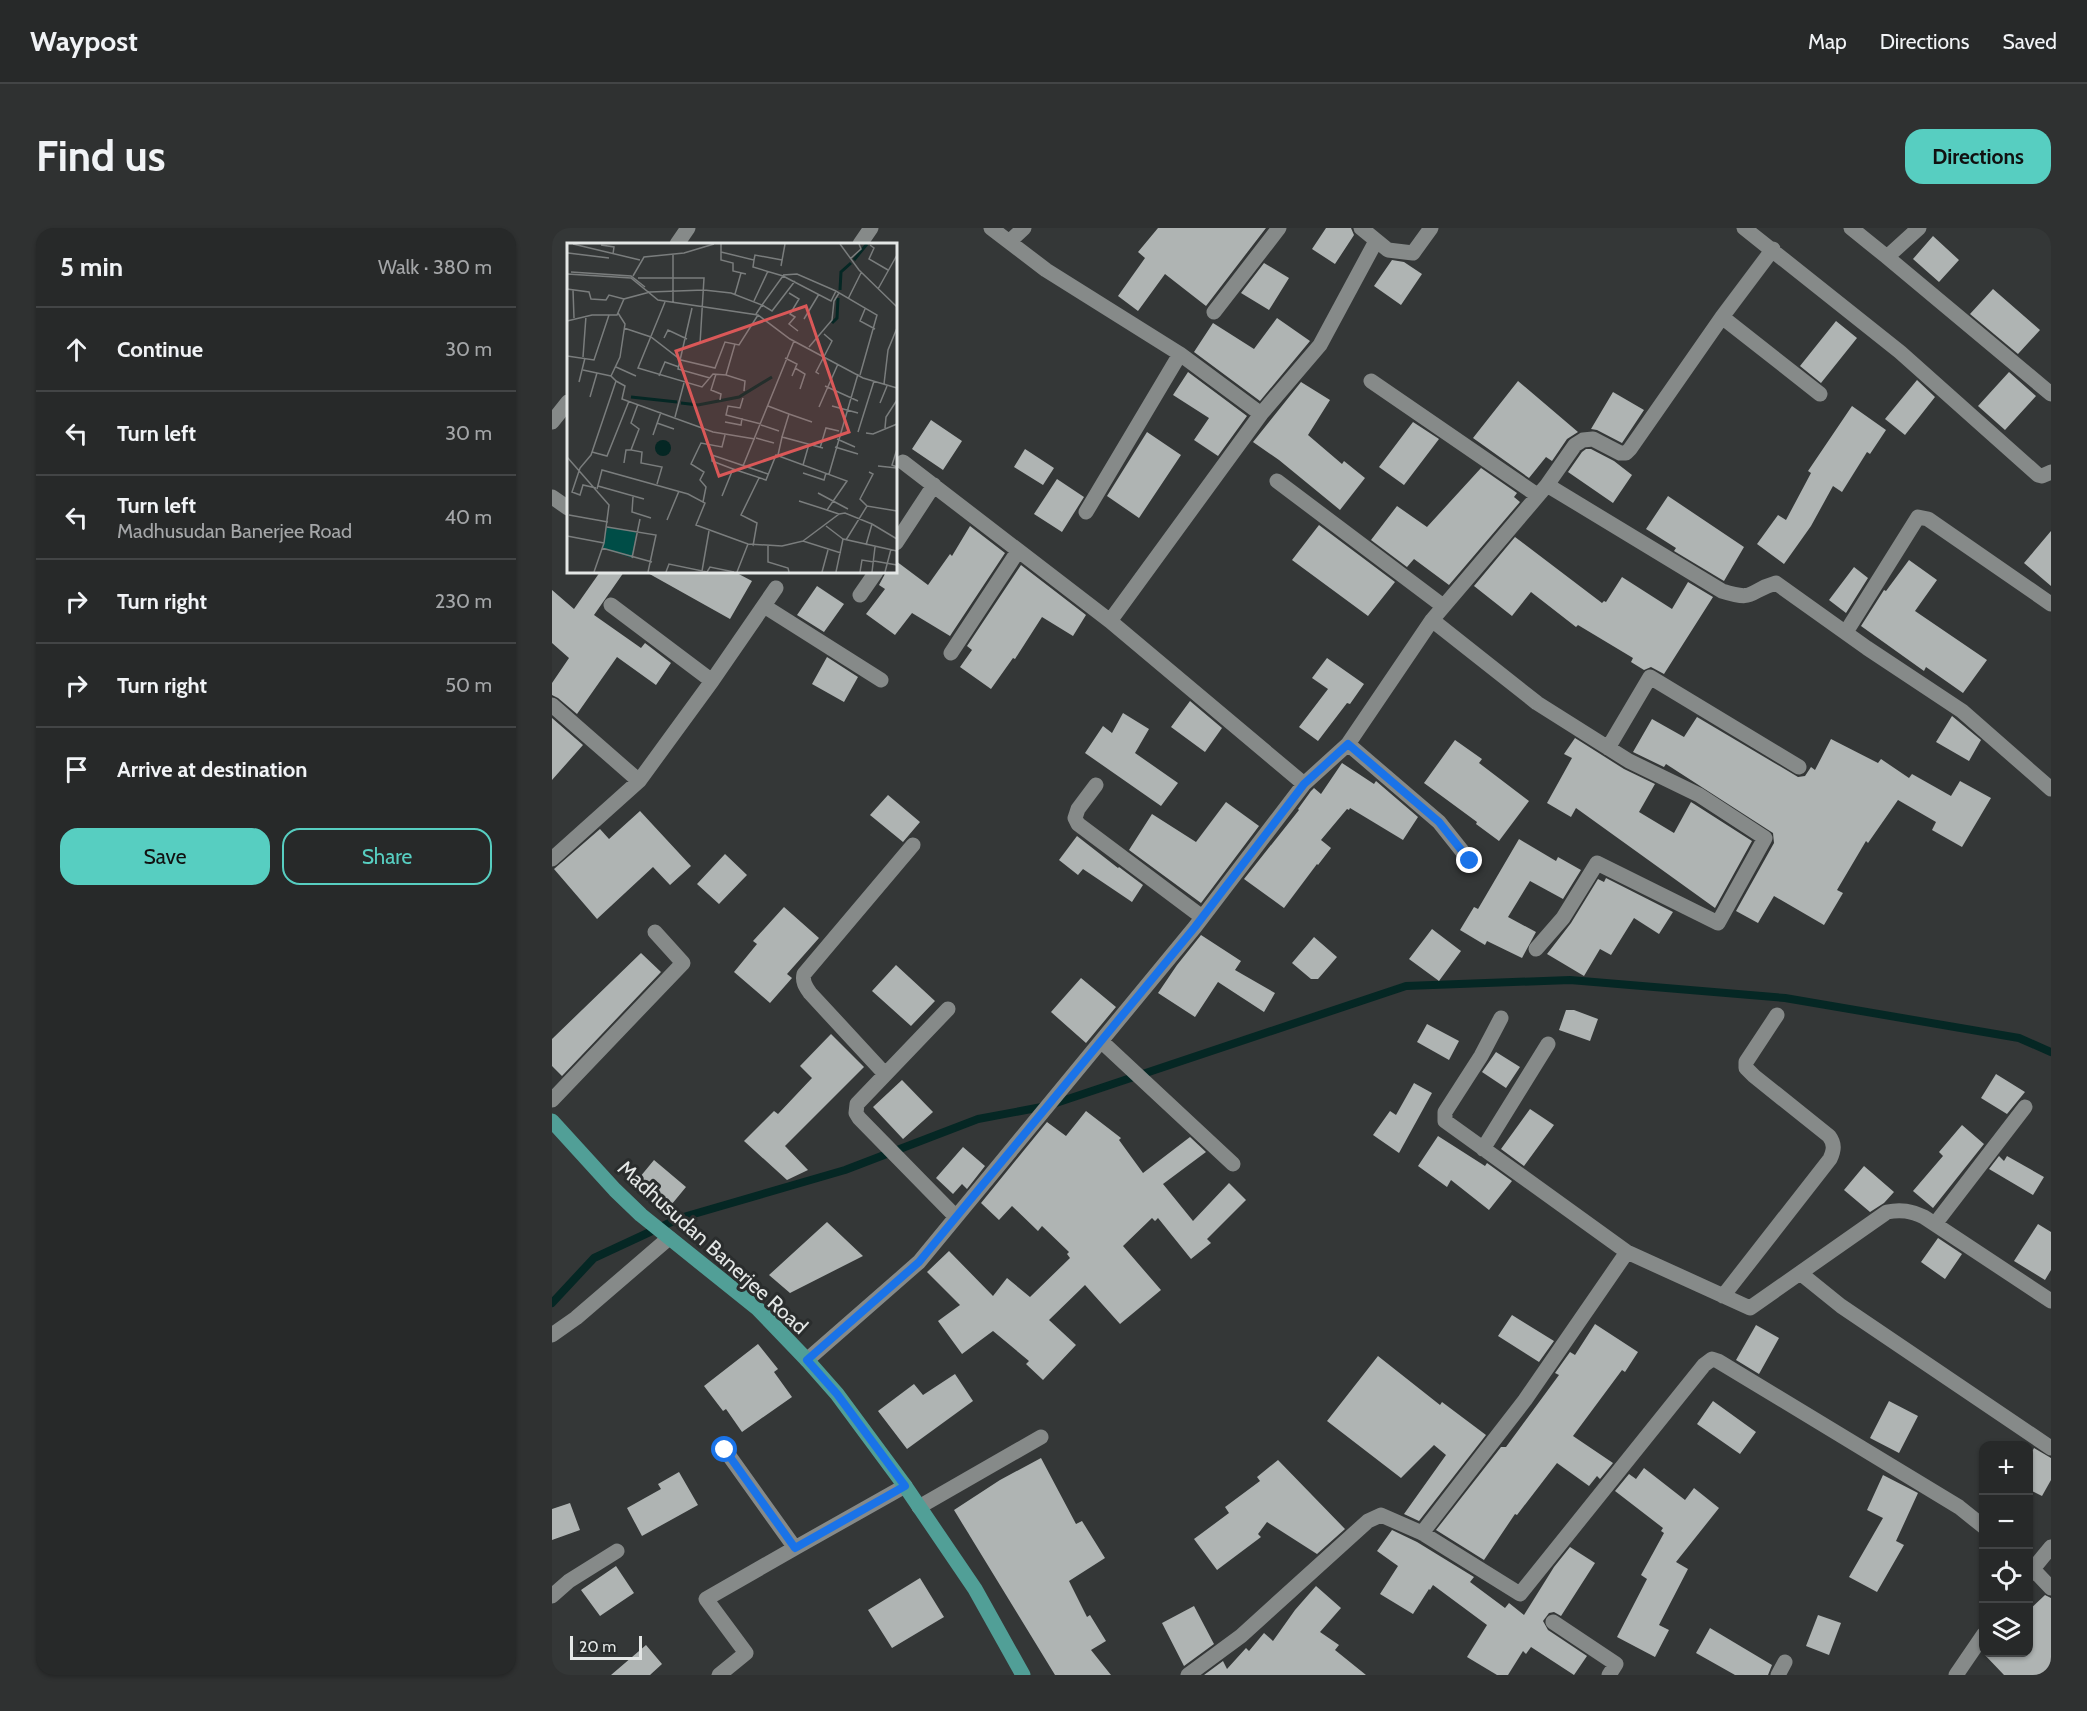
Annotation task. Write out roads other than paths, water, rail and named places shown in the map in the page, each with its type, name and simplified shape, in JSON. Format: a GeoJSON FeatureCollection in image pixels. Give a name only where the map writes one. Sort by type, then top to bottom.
{"type":"FeatureCollection","features":[{"type":"Feature","properties":{"kind":"main road","name":"Madhusudan Banerjee Road"},"geometry":{"type":"LineString","coordinates":[[552,1121],[641,1215],[758,1309],[843,1402],[905,1486],[975,1589],[1023,1675]]}},
{"type":"Feature","properties":{"kind":"street"},"geometry":{"type":"LineString","coordinates":[[678,243],[688,228]]}},
{"type":"Feature","properties":{"kind":"street"},"geometry":{"type":"LineString","coordinates":[[861,243],[872,228]]}},
{"type":"Feature","properties":{"kind":"street"},"geometry":{"type":"LineString","coordinates":[[991,228],[1046,270],[1180,354],[1262,414]]}},
{"type":"Feature","properties":{"kind":"street"},"geometry":{"type":"LineString","coordinates":[[1009,242],[1024,228]]}},
{"type":"Feature","properties":{"kind":"street"},"geometry":{"type":"LineString","coordinates":[[1214,312],[1279,228]]}},
{"type":"Feature","properties":{"kind":"street"},"geometry":{"type":"LineString","coordinates":[[1361,228],[1388,250],[1413,253],[1431,228]]}},
{"type":"Feature","properties":{"kind":"street"},"geometry":{"type":"LineString","coordinates":[[1744,228],[1900,352],[2038,475],[2042,477],[2051,472]]}},
{"type":"Feature","properties":{"kind":"street"},"geometry":{"type":"LineString","coordinates":[[1851,228],[2051,394]]}},
{"type":"Feature","properties":{"kind":"street"},"geometry":{"type":"LineString","coordinates":[[1887,258],[1919,228]]}},
{"type":"Feature","properties":{"kind":"street"},"geometry":{"type":"LineString","coordinates":[[1110,621],[1262,414],[1320,345],[1376,241]]}},
{"type":"Feature","properties":{"kind":"street"},"geometry":{"type":"LineString","coordinates":[[807,1360],[919,1262],[1202,917],[1304,784],[1348,744],[1432,620],[1542,490],[1575,445],[1583,440],[1593,439],[1620,453],[1626,453],[1630,449],[1722,317],[1773,249]]}},
{"type":"Feature","properties":{"kind":"street"},"geometry":{"type":"LineString","coordinates":[[1722,317],[1820,394]]}},
{"type":"Feature","properties":{"kind":"street"},"geometry":{"type":"LineString","coordinates":[[1086,512],[1180,354]]}},
{"type":"Feature","properties":{"kind":"street"},"geometry":{"type":"LineString","coordinates":[[1371,381],[1542,490],[1722,591],[1742,598],[1776,583],[1962,711],[2051,789]]}},
{"type":"Feature","properties":{"kind":"street"},"geometry":{"type":"LineString","coordinates":[[552,422],[567,403]]}},
{"type":"Feature","properties":{"kind":"street"},"geometry":{"type":"LineString","coordinates":[[903,462],[1110,621],[1304,784]]}},
{"type":"Feature","properties":{"kind":"street"},"geometry":{"type":"LineString","coordinates":[[1277,481],[1443,606]]}},
{"type":"Feature","properties":{"kind":"street"},"geometry":{"type":"LineString","coordinates":[[897,542],[934,486]]}},
{"type":"Feature","properties":{"kind":"street"},"geometry":{"type":"LineString","coordinates":[[552,497],[567,507]]}},
{"type":"Feature","properties":{"kind":"street"},"geometry":{"type":"LineString","coordinates":[[1846,632],[1918,517],[1928,519],[2051,604]]}},
{"type":"Feature","properties":{"kind":"street"},"geometry":{"type":"LineString","coordinates":[[951,653],[1018,551]]}},
{"type":"Feature","properties":{"kind":"street"},"geometry":{"type":"LineString","coordinates":[[860,595],[875,573]]}},
{"type":"Feature","properties":{"kind":"street"},"geometry":{"type":"LineString","coordinates":[[552,859],[639,781],[776,588]]}},
{"type":"Feature","properties":{"kind":"street"},"geometry":{"type":"LineString","coordinates":[[611,605],[712,681]]}},
{"type":"Feature","properties":{"kind":"street"},"geometry":{"type":"LineString","coordinates":[[764,606],[881,680]]}},
{"type":"Feature","properties":{"kind":"street"},"geometry":{"type":"LineString","coordinates":[[1432,620],[1536,703],[1629,761],[1699,795],[1765,838],[1718,923],[1598,863],[1563,918],[1536,949]]}},
{"type":"Feature","properties":{"kind":"street"},"geometry":{"type":"LineString","coordinates":[[1608,748],[1650,677],[1799,767]]}},
{"type":"Feature","properties":{"kind":"street"},"geometry":{"type":"LineString","coordinates":[[552,705],[639,781]]}},
{"type":"Feature","properties":{"kind":"street"},"geometry":{"type":"LineString","coordinates":[[1348,744],[1439,822],[1470,861]]}},
{"type":"Feature","properties":{"kind":"street"},"geometry":{"type":"LineString","coordinates":[[1096,785],[1078,809],[1076,818],[1078,824],[1202,917]]}},
{"type":"Feature","properties":{"kind":"street"},"geometry":{"type":"LineString","coordinates":[[884,1073],[810,993],[803,978],[913,845]]}},
{"type":"Feature","properties":{"kind":"street"},"geometry":{"type":"LineString","coordinates":[[552,1100],[683,963],[655,932]]}},
{"type":"Feature","properties":{"kind":"street"},"geometry":{"type":"LineString","coordinates":[[948,1009],[884,1073],[855,1108],[859,1118],[898,1160],[956,1216]]}},
{"type":"Feature","properties":{"kind":"street"},"geometry":{"type":"LineString","coordinates":[[1723,1296],[1830,1159],[1833,1150],[1833,1141],[1829,1137],[1746,1068],[1746,1062],[1777,1014]]}},
{"type":"Feature","properties":{"kind":"street"},"geometry":{"type":"LineString","coordinates":[[1501,1018],[1481,1056],[1444,1116],[1445,1121],[1627,1252],[1750,1308],[1887,1212],[1898,1209],[1912,1211],[1935,1224],[2051,1300]]}},
{"type":"Feature","properties":{"kind":"street"},"geometry":{"type":"LineString","coordinates":[[1101,1041],[1233,1164]]}},
{"type":"Feature","properties":{"kind":"street"},"geometry":{"type":"LineString","coordinates":[[1483,1149],[1548,1044]]}},
{"type":"Feature","properties":{"kind":"street"},"geometry":{"type":"LineString","coordinates":[[1935,1224],[2025,1107]]}},
{"type":"Feature","properties":{"kind":"street"},"geometry":{"type":"LineString","coordinates":[[552,1335],[673,1242]]}},
{"type":"Feature","properties":{"kind":"street"},"geometry":{"type":"LineString","coordinates":[[1422,1533],[1525,1400],[1627,1252]]}},
{"type":"Feature","properties":{"kind":"street"},"geometry":{"type":"LineString","coordinates":[[1800,1273],[1841,1306],[2051,1448]]}},
{"type":"Feature","properties":{"kind":"street"},"geometry":{"type":"LineString","coordinates":[[1188,1675],[1241,1636],[1368,1521],[1381,1515],[1422,1533],[1520,1594],[1704,1365],[1713,1359],[1959,1507],[1979,1524]]}},
{"type":"Feature","properties":{"kind":"street"},"geometry":{"type":"LineString","coordinates":[[919,1507],[1041,1437]]}},
{"type":"Feature","properties":{"kind":"street"},"geometry":{"type":"LineString","coordinates":[[725,1450],[795,1548]]}},
{"type":"Feature","properties":{"kind":"street"},"geometry":{"type":"LineString","coordinates":[[719,1675],[746,1653],[706,1599],[905,1486]]}},
{"type":"Feature","properties":{"kind":"street"},"geometry":{"type":"LineString","coordinates":[[2033,1567],[2051,1547]]}},
{"type":"Feature","properties":{"kind":"street"},"geometry":{"type":"LineString","coordinates":[[552,1596],[569,1581],[617,1551]]}},
{"type":"Feature","properties":{"kind":"street"},"geometry":{"type":"LineString","coordinates":[[2033,1573],[2051,1588]]}},
{"type":"Feature","properties":{"kind":"street"},"geometry":{"type":"LineString","coordinates":[[1553,1622],[1616,1664],[1609,1675]]}},
{"type":"Feature","properties":{"kind":"street"},"geometry":{"type":"LineString","coordinates":[[1956,1675],[1979,1640]]}},
{"type":"Feature","properties":{"kind":"waterway"},"geometry":{"type":"LineString","coordinates":[[552,1303],[594,1258],[680,1218],[845,1170],[978,1119],[1047,1106],[1406,986],[1570,980],[1785,998],[2019,1038],[2051,1052]]}}]}
